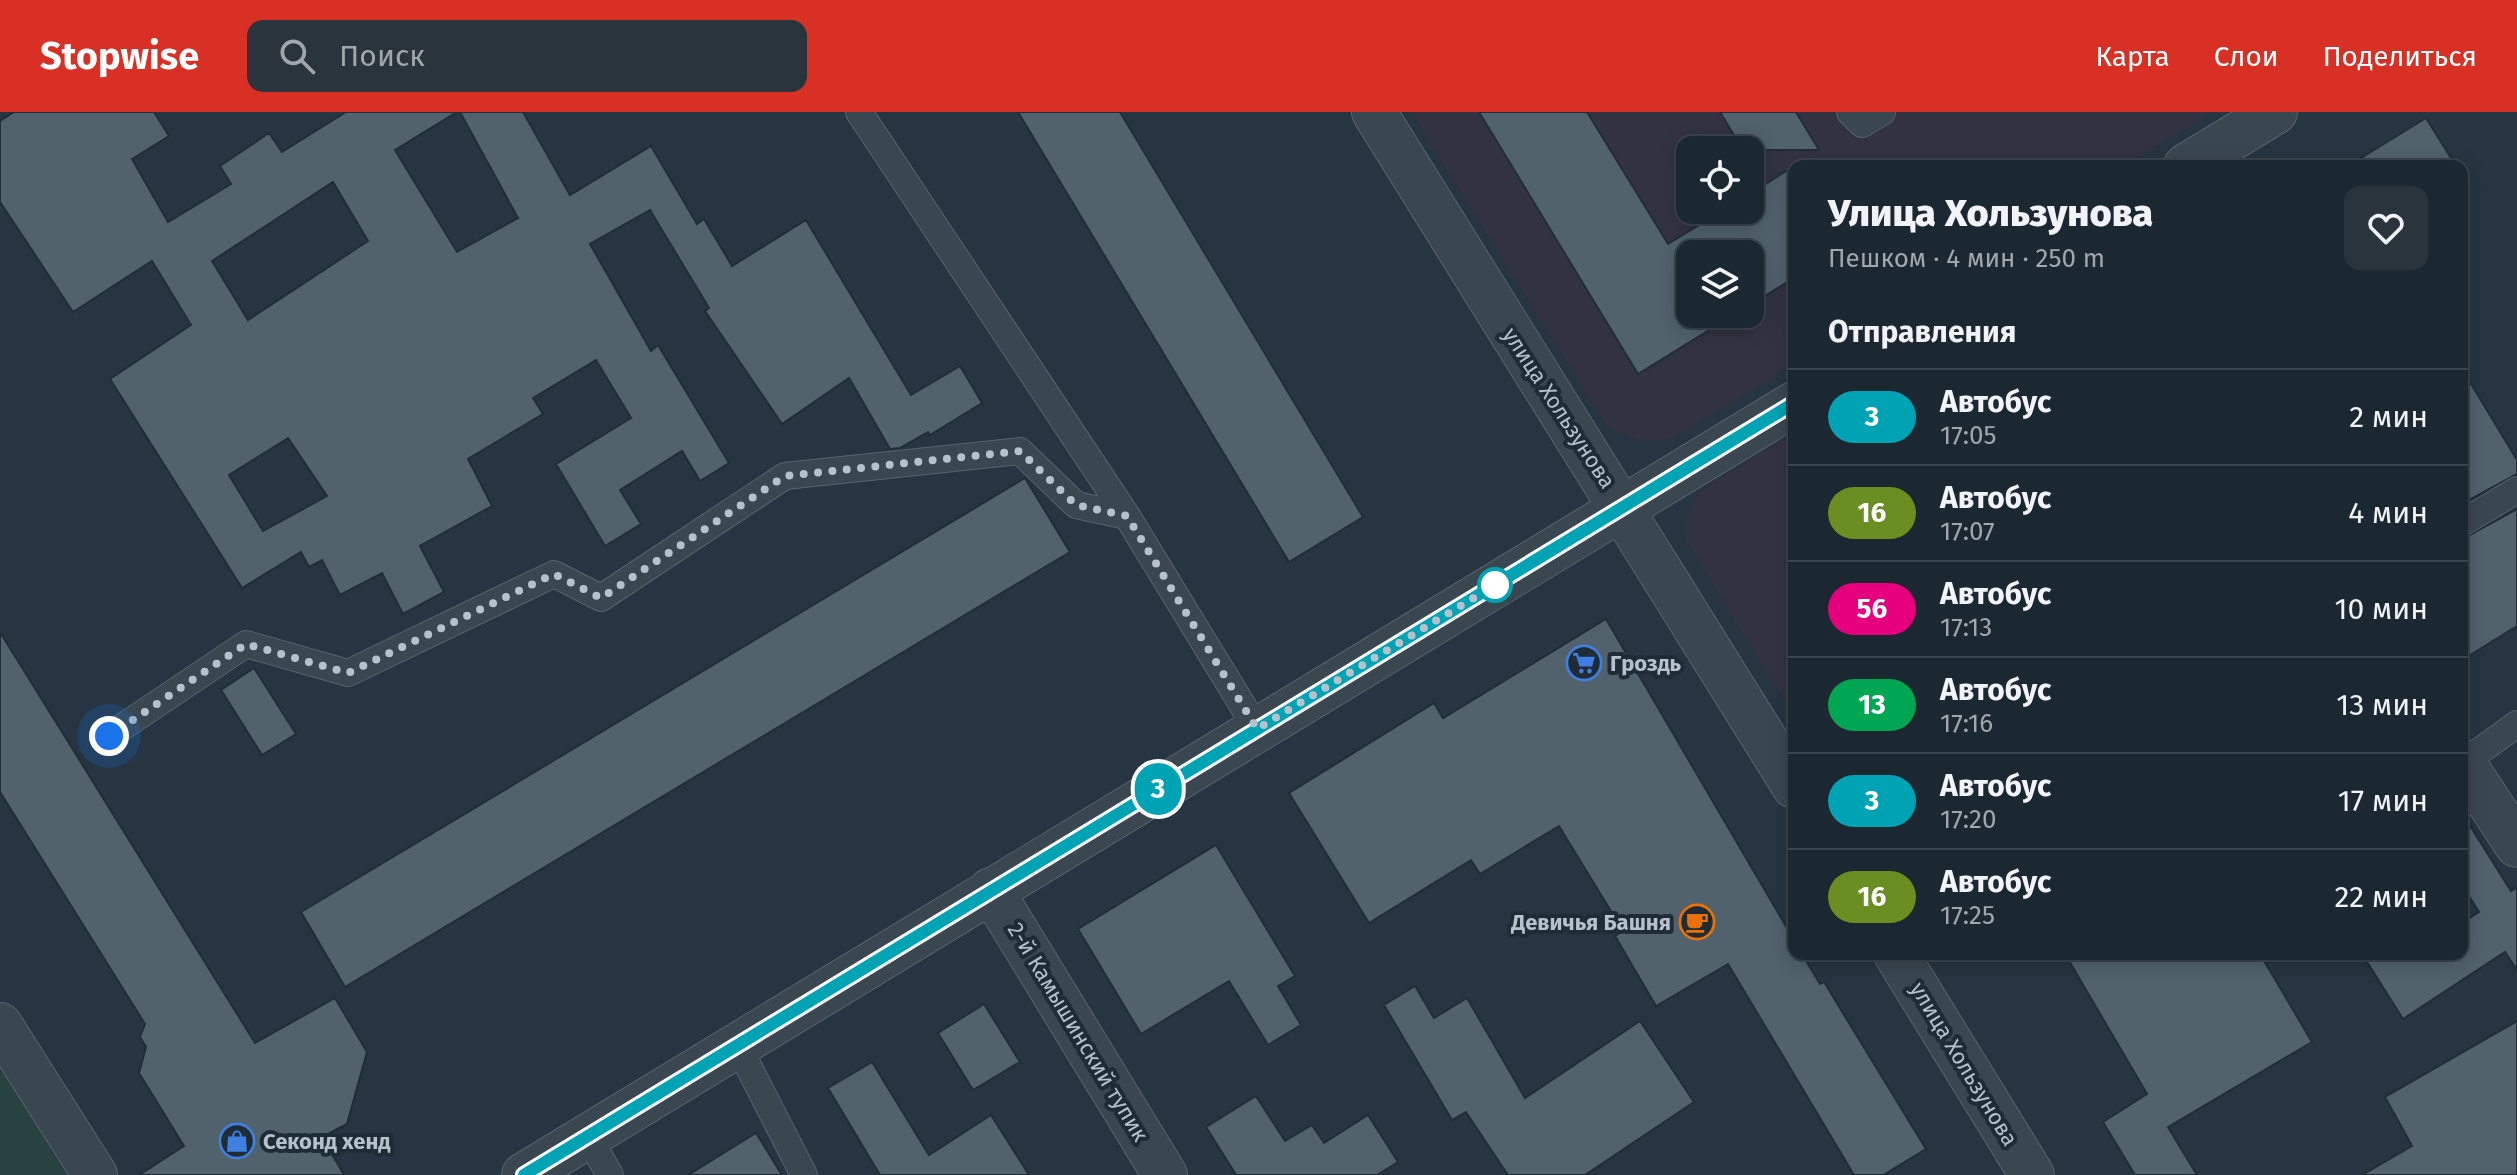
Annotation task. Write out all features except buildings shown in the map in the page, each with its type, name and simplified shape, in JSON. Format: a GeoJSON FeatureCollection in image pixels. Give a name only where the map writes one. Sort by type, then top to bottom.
{"type":"FeatureCollection","features":[{"type":"Feature","properties":{"kind":"street","name":"улица Хользунова"},"geometry":{"type":"LineString","coordinates":[[1374,112],[1788,776]]}},
{"type":"Feature","properties":{"kind":"street"},"geometry":{"type":"LineString","coordinates":[[2196,160],[2275,112]]}},
{"type":"Feature","properties":{"kind":"street"},"geometry":{"type":"LineString","coordinates":[[524,1175],[1788,408]]}},
{"type":"Feature","properties":{"kind":"street"},"geometry":{"type":"LineString","coordinates":[[2468,770],[2517,845]]}},
{"type":"Feature","properties":{"kind":"street","name":"2-й Камышинский тупик"},"geometry":{"type":"LineString","coordinates":[[991,890],[1165,1175]]}},
{"type":"Feature","properties":{"kind":"street","name":"улица Хользунова"},"geometry":{"type":"LineString","coordinates":[[1900,960],[2032,1175]]}},
{"type":"Feature","properties":{"kind":"street"},"geometry":{"type":"LineString","coordinates":[[0,1025],[95,1175]]}},
{"type":"Feature","properties":{"kind":"lane"},"geometry":{"type":"LineString","coordinates":[[859,112],[1127,516],[1257,729]]}},
{"type":"Feature","properties":{"kind":"lane"},"geometry":{"type":"LineString","coordinates":[[1850,112],[1862,124],[1882,112]]}},
{"type":"Feature","properties":{"kind":"lane"},"geometry":{"type":"LineString","coordinates":[[109,736],[246,644],[348,673],[554,574],[601,598],[785,476],[1020,451],[1076,505],[1127,516]]}},
{"type":"Feature","properties":{"kind":"lane"},"geometry":{"type":"LineString","coordinates":[[2468,519],[2517,490]]}},
{"type":"Feature","properties":{"kind":"lane"},"geometry":{"type":"LineString","coordinates":[[2468,758],[2517,724]]}},
{"type":"Feature","properties":{"kind":"lane"},"geometry":{"type":"LineString","coordinates":[[737,1044],[804,1175]]}},
{"type":"Feature","properties":{"kind":"lane"},"geometry":{"type":"LineString","coordinates":[[587,1135],[610,1175]]}},
{"type":"Feature","properties":{"kind":"shaded area"},"geometry":{"type":"Polygon","coordinates":[[[1411,112],[2213,112],[2134,160],[1788,160],[1788,369],[1671,439],[1640,441],[1607,426],[1411,112]]]}},
{"type":"Feature","properties":{"kind":"shaded area"},"geometry":{"type":"Polygon","coordinates":[[[1788,436],[1788,707],[1686,540],[1687,515],[1698,493],[1788,436]]]}},
{"type":"Feature","properties":{"kind":"green space"},"geometry":{"type":"Polygon","coordinates":[[[0,1068],[67,1175],[0,1175],[0,1068]]]}},
{"type":"Feature","properties":{"kind":"bus line","name":"3"},"geometry":{"type":"LineString","coordinates":[[524,1175],[1788,407]]}},
{"type":"Feature","properties":{"kind":"place","name":"Гроздь"},"geometry":{"type":"Point","coordinates":[1584,663]}},
{"type":"Feature","properties":{"kind":"place","name":"Девичья Башня"},"geometry":{"type":"Point","coordinates":[1697,922]}},
{"type":"Feature","properties":{"kind":"place","name":"Секонд хенд"},"geometry":{"type":"Point","coordinates":[237,1141]}},
{"type":"Feature","properties":{"kind":"route"},"geometry":{"type":"LineString","coordinates":[[109,736],[246,644],[348,673],[554,574],[601,598],[785,476],[1020,451],[1076,505],[1127,516],[1257,729],[1495,585]]}}]}
